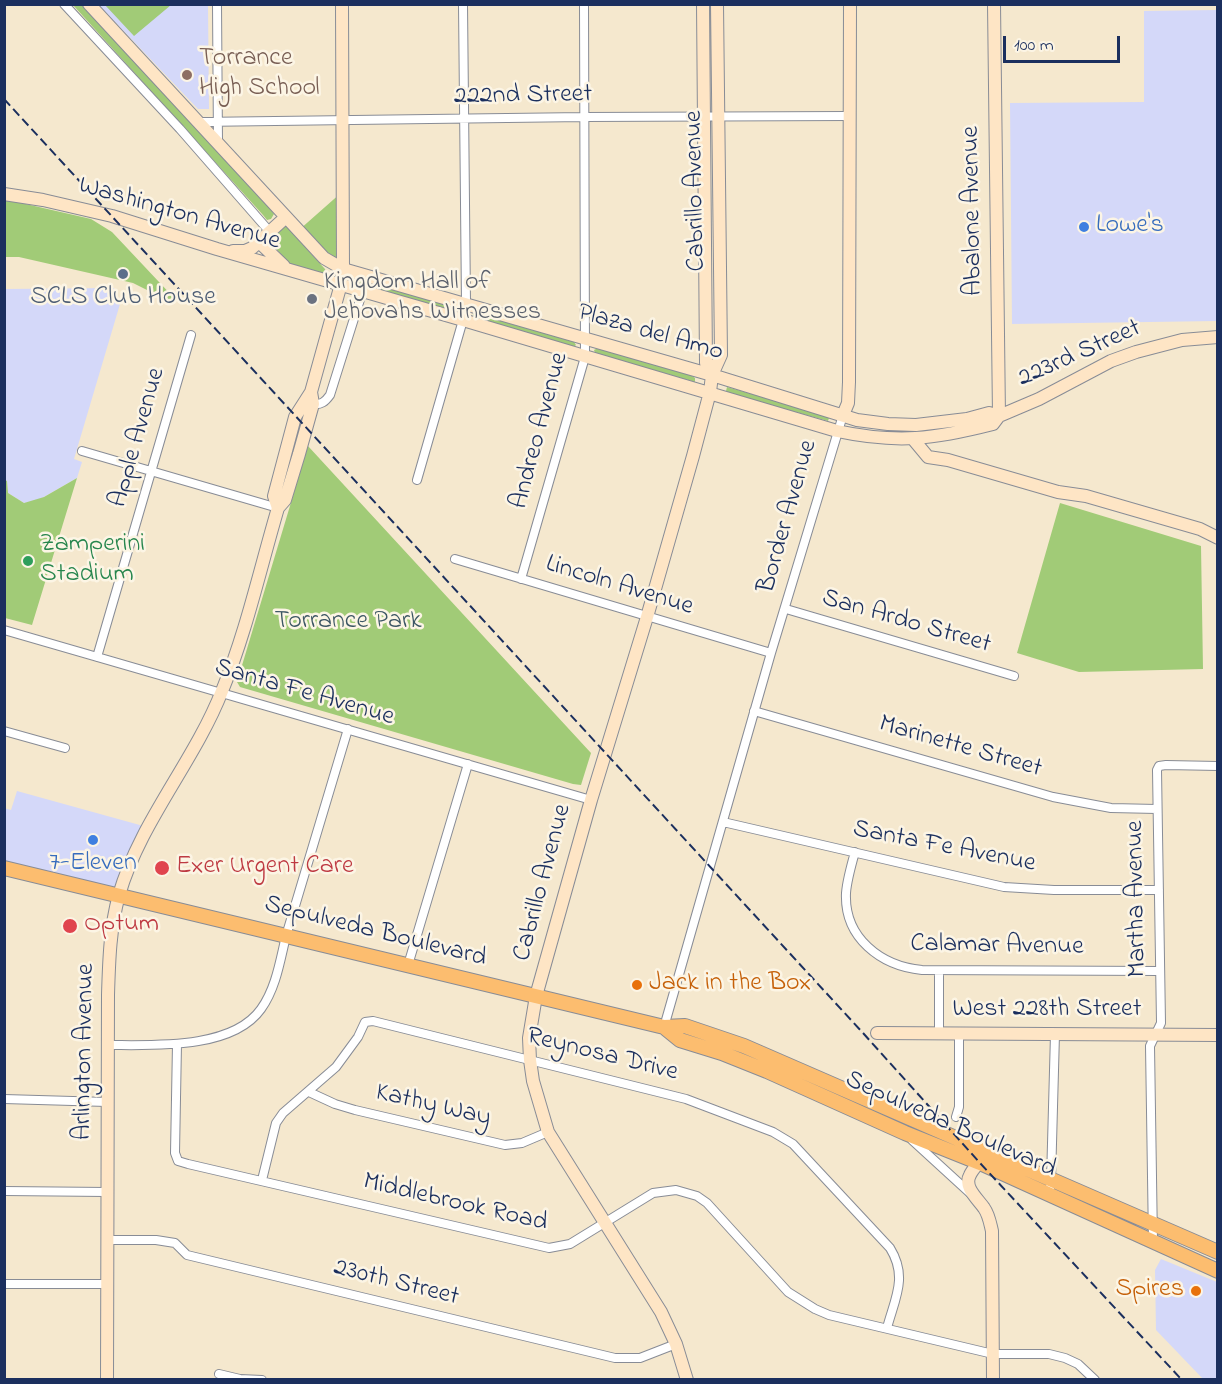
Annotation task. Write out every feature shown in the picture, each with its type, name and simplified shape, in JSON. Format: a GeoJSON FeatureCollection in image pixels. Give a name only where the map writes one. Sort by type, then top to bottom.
{"type":"FeatureCollection","features":[{"type":"Feature","properties":{"kind":"main road","name":"Plaza del Amo"},"geometry":{"type":"LineString","coordinates":[[89,4],[324,258],[343,269],[874,423],[916,425],[967,419],[989,413],[999,416],[993,424],[942,436],[913,439],[837,431],[341,284]]}},
{"type":"Feature","properties":{"kind":"main road","name":"Arlington Avenue"},"geometry":{"type":"LineString","coordinates":[[107,1380],[109,954],[119,896],[138,848],[194,749],[222,692],[237,649],[278,508],[274,496],[295,417],[312,398],[341,284],[343,269],[342,4]]}},
{"type":"Feature","properties":{"kind":"main road","name":"Cabrillo Avenue"},"geometry":{"type":"LineString","coordinates":[[703,4],[706,363],[712,375]]}},
{"type":"Feature","properties":{"kind":"main road","name":"Cabrillo Avenue"},"geometry":{"type":"LineString","coordinates":[[687,1380],[676,1344],[661,1312],[548,1132],[533,1081],[529,1038],[536,996],[591,800],[647,617],[710,392],[712,375],[721,355],[717,4]]}},
{"type":"Feature","properties":{"kind":"main road","name":"Border Avenue"},"geometry":{"type":"LineString","coordinates":[[843,415],[848,403],[849,382],[850,4]]}},
{"type":"Feature","properties":{"kind":"main road","name":"Abalone Avenue"},"geometry":{"type":"LineString","coordinates":[[994,4],[999,416]]}},
{"type":"Feature","properties":{"kind":"main road","name":"Washington Avenue"},"geometry":{"type":"LineString","coordinates":[[4,194],[34,198],[112,216],[341,284]]}},
{"type":"Feature","properties":{"kind":"main road"},"geometry":{"type":"LineString","coordinates":[[217,249],[245,251],[259,242],[286,217]]}},
{"type":"Feature","properties":{"kind":"main road"},"geometry":{"type":"LineString","coordinates":[[259,242],[286,269]]}},
{"type":"Feature","properties":{"kind":"main road","name":"223rd Street"},"geometry":{"type":"LineString","coordinates":[[999,416],[1039,399],[1111,361],[1182,340],[1218,337]]}},
{"type":"Feature","properties":{"kind":"main road"},"geometry":{"type":"LineString","coordinates":[[942,436],[939,441],[941,453],[948,460]]}},
{"type":"Feature","properties":{"kind":"main road"},"geometry":{"type":"LineString","coordinates":[[913,439],[928,457],[948,460],[1058,492],[1086,496],[1200,529],[1218,538]]}},
{"type":"Feature","properties":{"kind":"main road","name":"Sepulveda Boulevard"},"geometry":{"type":"LineString","coordinates":[[4,868],[664,1027],[685,1026],[710,1033],[797,1069],[983,1157],[1049,1195],[1218,1271]]}},
{"type":"Feature","properties":{"kind":"main road","name":"Sepulveda Boulevard"},"geometry":{"type":"LineString","coordinates":[[664,1027],[680,1040],[722,1053],[905,1133],[1052,1180],[1218,1252]]}},
{"type":"Feature","properties":{"kind":"main road","name":"West 228th Street"},"geometry":{"type":"LineString","coordinates":[[877,1033],[1218,1035]]}},
{"type":"Feature","properties":{"kind":"main road"},"geometry":{"type":"LineString","coordinates":[[790,1082],[797,1069]]}},
{"type":"Feature","properties":{"kind":"main road"},"geometry":{"type":"LineString","coordinates":[[983,1157],[968,1180],[972,1192],[985,1209],[992,1231],[993,1380]]}},
{"type":"Feature","properties":{"kind":"street"},"geometry":{"type":"LineString","coordinates":[[64,4],[180,129],[270,232]]}},
{"type":"Feature","properties":{"kind":"street"},"geometry":{"type":"LineString","coordinates":[[218,4],[218,144]]}},
{"type":"Feature","properties":{"kind":"street"},"geometry":{"type":"LineString","coordinates":[[417,480],[466,303],[463,4]]}},
{"type":"Feature","properties":{"kind":"street","name":"Andreo Avenue"},"geometry":{"type":"LineString","coordinates":[[521,579],[585,357],[584,4]]}},
{"type":"Feature","properties":{"kind":"street","name":"222nd Street"},"geometry":{"type":"LineString","coordinates":[[198,123],[584,117],[849,116]]}},
{"type":"Feature","properties":{"kind":"street","name":"Arlington Avenue"},"geometry":{"type":"LineString","coordinates":[[312,398],[319,405],[330,395],[363,291]]}},
{"type":"Feature","properties":{"kind":"street","name":"Apple Avenue"},"geometry":{"type":"LineString","coordinates":[[97,657],[191,335]]}},
{"type":"Feature","properties":{"kind":"street","name":"Border Avenue"},"geometry":{"type":"LineString","coordinates":[[664,1027],[754,711],[843,415]]}},
{"type":"Feature","properties":{"kind":"street"},"geometry":{"type":"LineString","coordinates":[[82,451],[278,508]]}},
{"type":"Feature","properties":{"kind":"street","name":"Lincoln Avenue"},"geometry":{"type":"LineString","coordinates":[[455,559],[771,653]]}},
{"type":"Feature","properties":{"kind":"street","name":"San Ardo Street"},"geometry":{"type":"LineString","coordinates":[[786,609],[1014,676]]}},
{"type":"Feature","properties":{"kind":"street","name":"Santa Fe Avenue"},"geometry":{"type":"LineString","coordinates":[[4,630],[591,800]]}},
{"type":"Feature","properties":{"kind":"street","name":"Marinette Street"},"geometry":{"type":"LineString","coordinates":[[754,711],[1053,797],[1111,808],[1157,809]]}},
{"type":"Feature","properties":{"kind":"street"},"geometry":{"type":"LineString","coordinates":[[108,1045],[177,1044],[225,1034],[250,1021],[260,1011],[273,987],[348,729]]}},
{"type":"Feature","properties":{"kind":"street"},"geometry":{"type":"LineString","coordinates":[[4,731],[64,748]]}},
{"type":"Feature","properties":{"kind":"street"},"geometry":{"type":"LineString","coordinates":[[408,965],[468,764]]}},
{"type":"Feature","properties":{"kind":"street","name":"Martha Avenue"},"geometry":{"type":"LineString","coordinates":[[1153,1242],[1150,1046],[1161,1023],[1156,770],[1159,766],[1166,765],[1218,766]]}},
{"type":"Feature","properties":{"kind":"street","name":"Santa Fe Avenue"},"geometry":{"type":"LineString","coordinates":[[723,822],[1004,887],[1044,890],[1159,890]]}},
{"type":"Feature","properties":{"kind":"street","name":"Calamar Avenue"},"geometry":{"type":"LineString","coordinates":[[855,852],[848,884],[847,906],[856,933],[864,945],[884,960],[897,966],[939,971],[1160,971]]}},
{"type":"Feature","properties":{"kind":"street"},"geometry":{"type":"LineString","coordinates":[[939,971],[939,1033]]}},
{"type":"Feature","properties":{"kind":"street","name":"Reynosa Drive"},"geometry":{"type":"LineString","coordinates":[[262,1180],[276,1123],[291,1105],[336,1067],[358,1037],[365,1022],[369,1021],[686,1099],[772,1132],[793,1144],[890,1248],[897,1259],[900,1281],[887,1328]]}},
{"type":"Feature","properties":{"kind":"street"},"geometry":{"type":"LineString","coordinates":[[956,1117],[959,1107],[959,1033]]}},
{"type":"Feature","properties":{"kind":"street"},"geometry":{"type":"LineString","coordinates":[[1049,1195],[1052,1180],[1055,1034]]}},
{"type":"Feature","properties":{"kind":"street","name":"Middlebrook Road"},"geometry":{"type":"LineString","coordinates":[[177,1044],[176,1158],[188,1164],[549,1248],[570,1244],[653,1193],[664,1190],[687,1192],[707,1203],[778,1281],[800,1300],[829,1315],[993,1354],[1049,1354],[1065,1358],[1078,1365],[1095,1380]]}},
{"type":"Feature","properties":{"kind":"street","name":"Kathy Way"},"geometry":{"type":"LineString","coordinates":[[309,1092],[335,1104],[356,1110],[505,1145],[522,1143],[548,1132]]}},
{"type":"Feature","properties":{"kind":"street"},"geometry":{"type":"LineString","coordinates":[[4,1099],[107,1102]]}},
{"type":"Feature","properties":{"kind":"street"},"geometry":{"type":"LineString","coordinates":[[905,1133],[977,1200]]}},
{"type":"Feature","properties":{"kind":"street"},"geometry":{"type":"LineString","coordinates":[[4,1191],[107,1192]]}},
{"type":"Feature","properties":{"kind":"street","name":"230th Street"},"geometry":{"type":"LineString","coordinates":[[107,1240],[156,1240],[176,1243],[187,1255],[615,1358],[640,1358],[676,1344]]}},
{"type":"Feature","properties":{"kind":"street"},"geometry":{"type":"LineString","coordinates":[[4,1284],[107,1284]]}},
{"type":"Feature","properties":{"kind":"street"},"geometry":{"type":"LineString","coordinates":[[219,1374],[240,1379],[262,1380]]}},
{"type":"Feature","properties":{"kind":"shaded area","name":"Torrance High School"},"geometry":{"type":"Polygon","coordinates":[[[99,5],[208,5],[209,109],[198,109],[99,5]]]}},
{"type":"Feature","properties":{"kind":"shaded area"},"geometry":{"type":"Polygon","coordinates":[[[1217,10],[1217,321],[1012,324],[1010,103],[1144,102],[1144,11],[1217,10]]]}},
{"type":"Feature","properties":{"kind":"shaded area"},"geometry":{"type":"Polygon","coordinates":[[[114,288],[120,304],[74,459],[82,462],[77,478],[44,497],[24,503],[8,493],[5,480],[5,289],[114,288]]]}},
{"type":"Feature","properties":{"kind":"shaded area"},"geometry":{"type":"Polygon","coordinates":[[[17,791],[147,827],[118,894],[5,865],[4,808],[11,810],[17,791]]]}},
{"type":"Feature","properties":{"kind":"shaded area"},"geometry":{"type":"Polygon","coordinates":[[[1161,1259],[1217,1282],[1217,1379],[1203,1379],[1156,1330],[1155,1270],[1161,1259]]]}},
{"type":"Feature","properties":{"kind":"green space"},"geometry":{"type":"Polygon","coordinates":[[[73,5],[82,5],[271,210],[274,214],[271,219],[267,220],[73,5]]]}},
{"type":"Feature","properties":{"kind":"green space"},"geometry":{"type":"Polygon","coordinates":[[[105,5],[171,5],[134,36],[105,5]]]}},
{"type":"Feature","properties":{"kind":"green space"},"geometry":{"type":"Polygon","coordinates":[[[342,192],[342,267],[299,230],[342,192]]]}},
{"type":"Feature","properties":{"kind":"green space"},"geometry":{"type":"Polygon","coordinates":[[[4,199],[91,219],[112,232],[175,299],[171,302],[133,283],[19,257],[5,257],[4,199]]]}},
{"type":"Feature","properties":{"kind":"green space"},"geometry":{"type":"Polygon","coordinates":[[[285,225],[326,272],[323,274],[291,265],[267,239],[285,225]]]}},
{"type":"Feature","properties":{"kind":"green space"},"geometry":{"type":"Polygon","coordinates":[[[353,278],[453,306],[454,309],[450,312],[354,283],[353,278]]]}},
{"type":"Feature","properties":{"kind":"green space"},"geometry":{"type":"Polygon","coordinates":[[[473,313],[574,342],[576,345],[573,348],[473,318],[473,313]]]}},
{"type":"Feature","properties":{"kind":"green space"},"geometry":{"type":"Polygon","coordinates":[[[598,348],[691,375],[695,378],[695,382],[595,353],[594,350],[598,348]]]}},
{"type":"Feature","properties":{"kind":"green space"},"geometry":{"type":"Polygon","coordinates":[[[727,387],[826,415],[829,418],[828,421],[728,393],[727,387]]]}},
{"type":"Feature","properties":{"kind":"green space","name":"Torrance Park"},"geometry":{"type":"Polygon","coordinates":[[[308,446],[591,753],[581,785],[240,687],[237,682],[308,446]]]}},
{"type":"Feature","properties":{"kind":"green space","name":"Zamperini Stadium"},"geometry":{"type":"Polygon","coordinates":[[[77,478],[32,625],[5,618],[5,480],[8,493],[24,503],[44,497],[77,478]]]}},
{"type":"Feature","properties":{"kind":"green space"},"geometry":{"type":"Polygon","coordinates":[[[1060,503],[1201,546],[1203,669],[1079,672],[1017,653],[1060,503]]]}},
{"type":"Feature","properties":{"kind":"railway"},"geometry":{"type":"LineString","coordinates":[[4,99],[980,1163],[1182,1380]]}},
{"type":"Feature","properties":{"kind":"place","name":"Torrance High School"},"geometry":{"type":"Point","coordinates":[187,75]}},
{"type":"Feature","properties":{"kind":"place","name":"Lowe's"},"geometry":{"type":"Point","coordinates":[1084,227]}},
{"type":"Feature","properties":{"kind":"place","name":"SCLS Club House"},"geometry":{"type":"Point","coordinates":[123,274]}},
{"type":"Feature","properties":{"kind":"place","name":"Kingdom Hall of Jehovahs Witnesses"},"geometry":{"type":"Point","coordinates":[312,299]}},
{"type":"Feature","properties":{"kind":"place","name":"Zamperini Stadium"},"geometry":{"type":"Point","coordinates":[28,561]}},
{"type":"Feature","properties":{"kind":"place","name":"7-Eleven"},"geometry":{"type":"Point","coordinates":[93,840]}},
{"type":"Feature","properties":{"kind":"place","name":"Exer Urgent Care"},"geometry":{"type":"Point","coordinates":[162,868]}},
{"type":"Feature","properties":{"kind":"place","name":"Optum"},"geometry":{"type":"Point","coordinates":[70,926]}},
{"type":"Feature","properties":{"kind":"place","name":"Jack in the Box"},"geometry":{"type":"Point","coordinates":[637,985]}},
{"type":"Feature","properties":{"kind":"place","name":"Spires"},"geometry":{"type":"Point","coordinates":[1196,1291]}}]}
